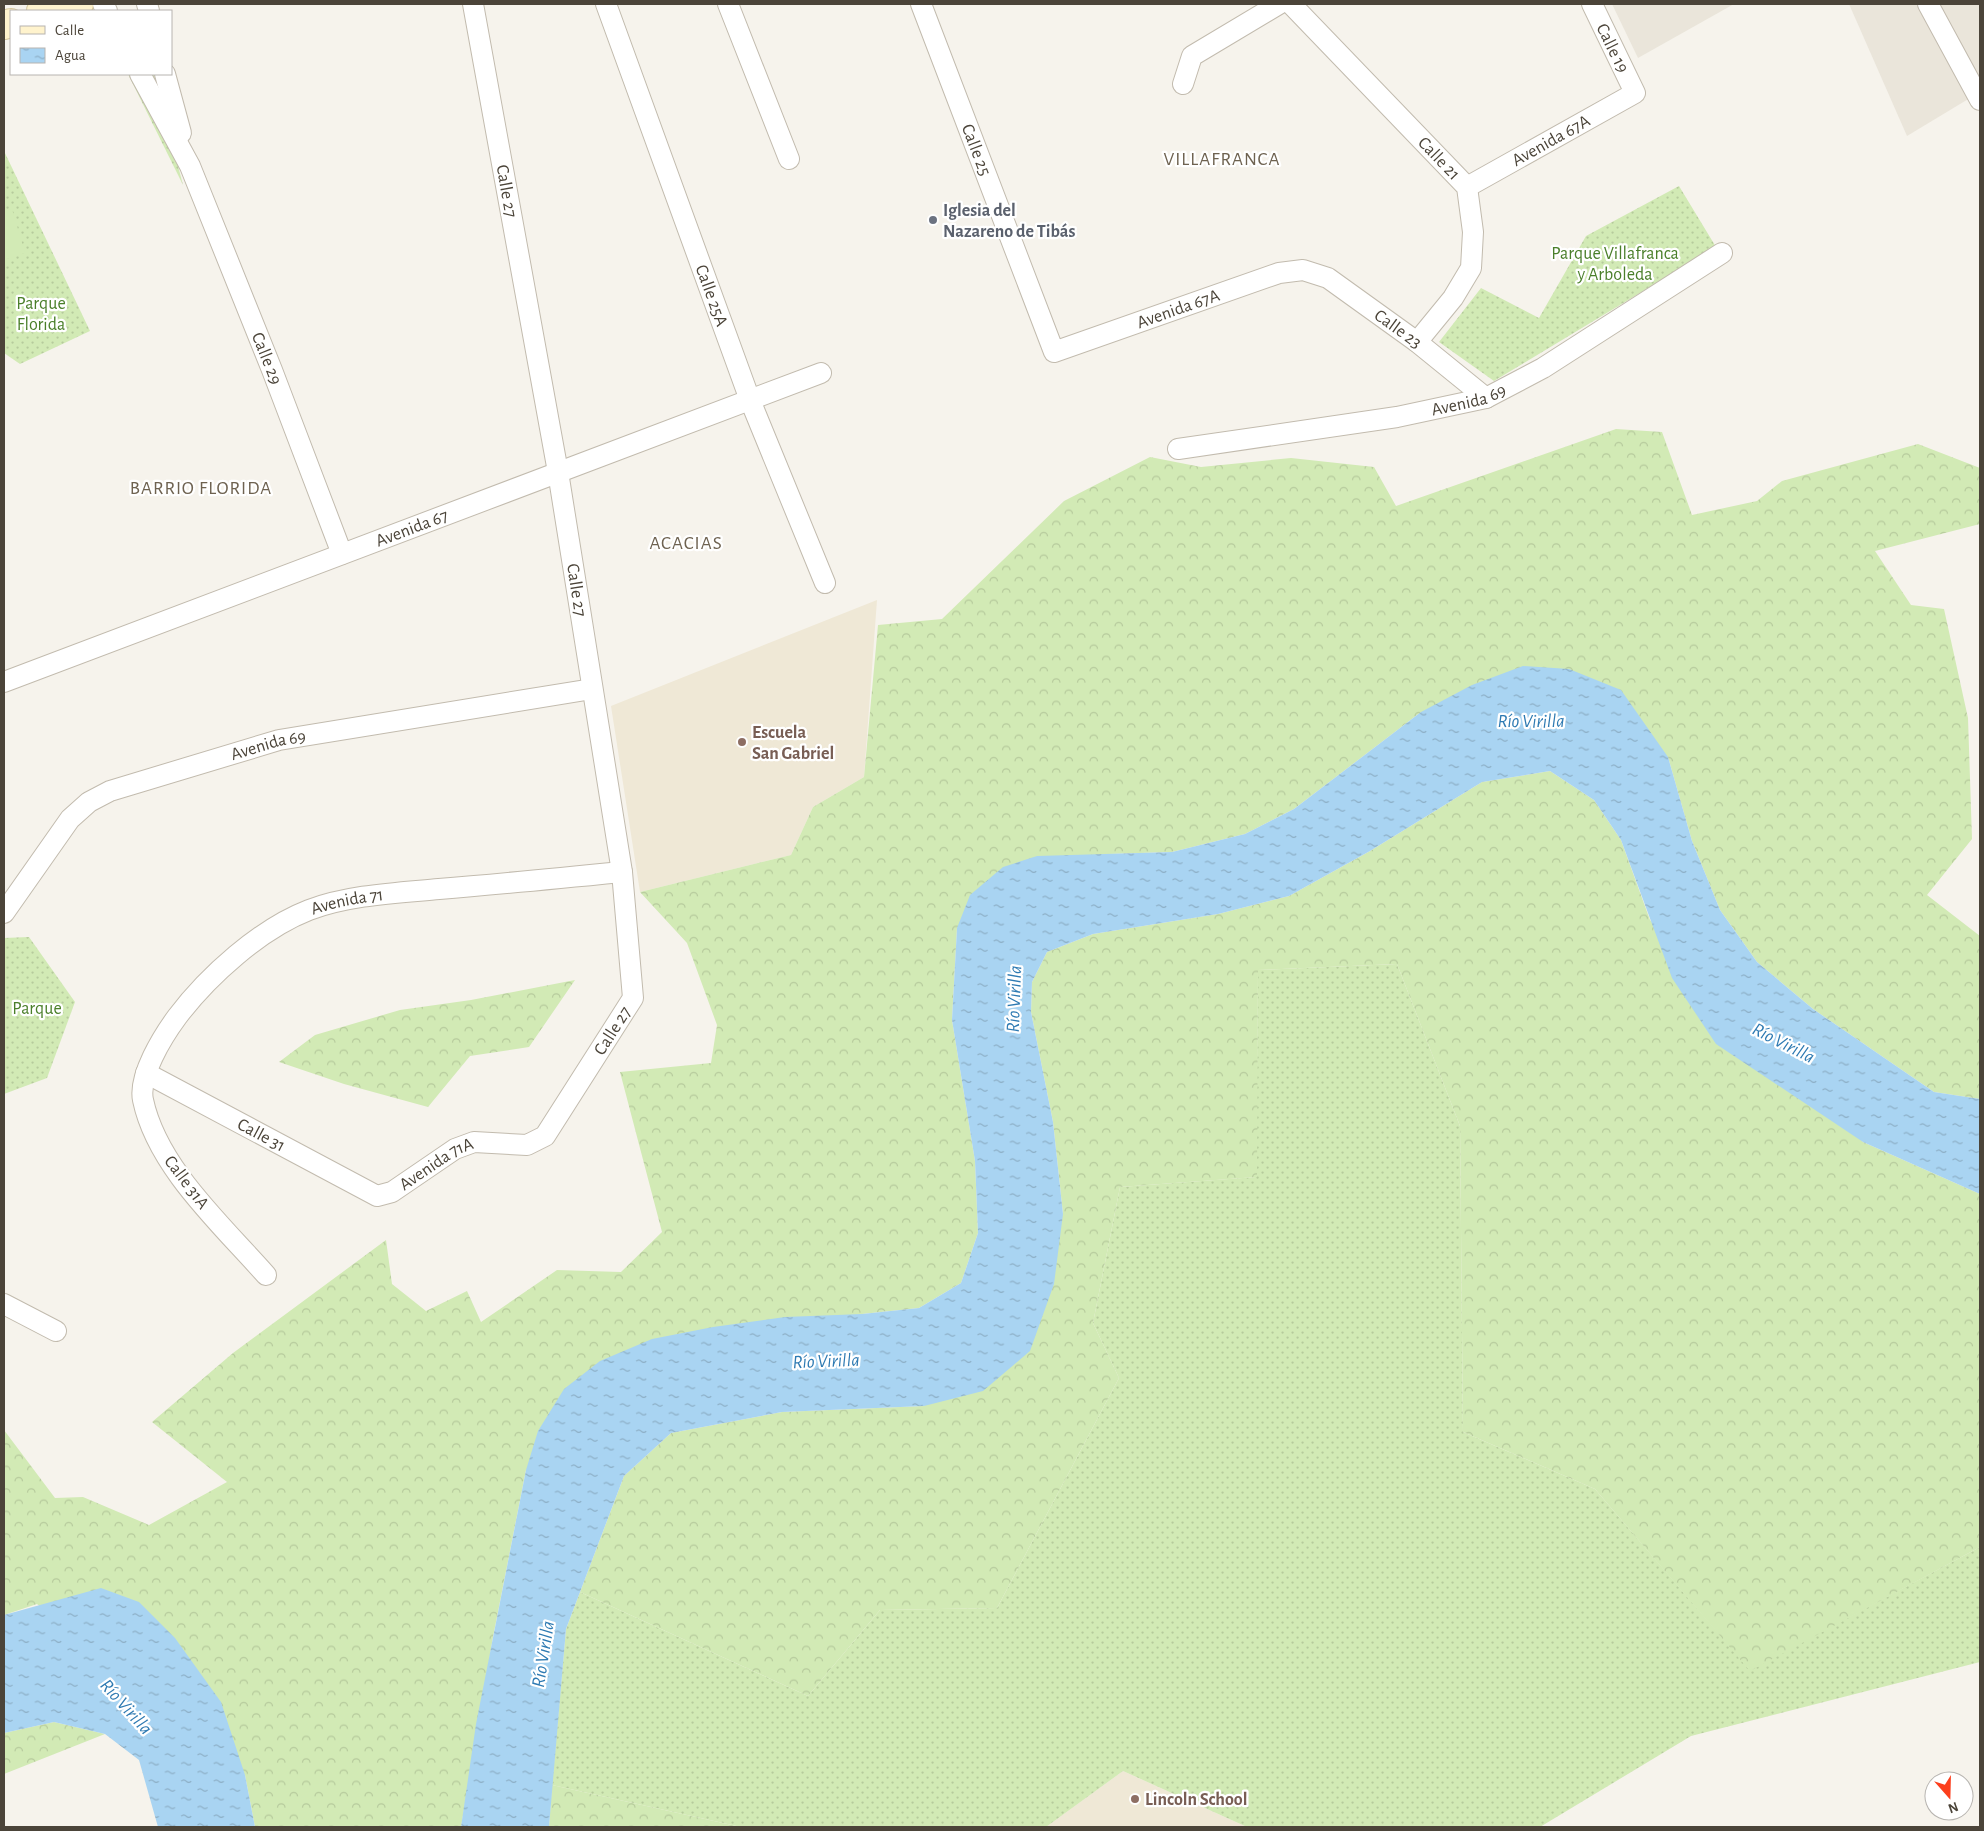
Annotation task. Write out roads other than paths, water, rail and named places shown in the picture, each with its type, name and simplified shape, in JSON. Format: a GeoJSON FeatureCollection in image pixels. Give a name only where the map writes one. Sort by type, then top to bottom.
{"type":"FeatureCollection","features":[{"type":"Feature","properties":{"kind":"street"},"geometry":{"type":"LineString","coordinates":[[46,10],[79,4]]}},
{"type":"Feature","properties":{"kind":"street","name":"Calle 27"},"geometry":{"type":"LineString","coordinates":[[472,4],[558,472],[622,872],[633,998],[545,1136],[527,1145]]}},
{"type":"Feature","properties":{"kind":"street","name":"Calle 25A"},"geometry":{"type":"LineString","coordinates":[[606,4],[750,400],[825,584]]}},
{"type":"Feature","properties":{"kind":"street"},"geometry":{"type":"LineString","coordinates":[[728,4],[789,159]]}},
{"type":"Feature","properties":{"kind":"street","name":"Calle 25"},"geometry":{"type":"LineString","coordinates":[[921,4],[1054,352]]}},
{"type":"Feature","properties":{"kind":"street"},"geometry":{"type":"LineString","coordinates":[[1183,84],[1192,56],[1279,4]]}},
{"type":"Feature","properties":{"kind":"street","name":"Calle 21"},"geometry":{"type":"LineString","coordinates":[[1291,4],[1467,187],[1472,232],[1471,268],[1453,298],[1418,342]]}},
{"type":"Feature","properties":{"kind":"street","name":"Calle 19"},"geometry":{"type":"LineString","coordinates":[[1592,4],[1635,92]]}},
{"type":"Feature","properties":{"kind":"street"},"geometry":{"type":"LineString","coordinates":[[1928,4],[1980,100]]}},
{"type":"Feature","properties":{"kind":"street","name":"Calle 29"},"geometry":{"type":"LineString","coordinates":[[141,75],[190,166],[248,308],[342,554]]}},
{"type":"Feature","properties":{"kind":"street","name":"Calle 29"},"geometry":{"type":"LineString","coordinates":[[165,75],[190,166]]}},
{"type":"Feature","properties":{"kind":"street","name":"Avenida 67A"},"geometry":{"type":"LineString","coordinates":[[1467,187],[1635,92]]}},
{"type":"Feature","properties":{"kind":"street","name":"Avenida 69"},"geometry":{"type":"LineString","coordinates":[[1178,448],[1397,417],[1486,398],[1543,368],[1722,253]]}},
{"type":"Feature","properties":{"kind":"street","name":"Avenida 67A"},"geometry":{"type":"LineString","coordinates":[[1054,352],[1279,273],[1304,270]]}},
{"type":"Feature","properties":{"kind":"street","name":"Calle 23"},"geometry":{"type":"LineString","coordinates":[[1304,270],[1328,278],[1418,342],[1486,398]]}},
{"type":"Feature","properties":{"kind":"street","name":"Avenida 67"},"geometry":{"type":"LineString","coordinates":[[4,682],[820,373]]}},
{"type":"Feature","properties":{"kind":"street","name":"Avenida 69"},"geometry":{"type":"LineString","coordinates":[[4,913],[70,819],[89,802],[110,791],[278,740],[592,690]]}},
{"type":"Feature","properties":{"kind":"street","name":"Avenida 71"},"geometry":{"type":"LineString","coordinates":[[146,1073],[163,1036],[196,992],[242,952],[280,924],[308,911],[334,902],[400,893],[622,872]]}},
{"type":"Feature","properties":{"kind":"street","name":"Calle 31"},"geometry":{"type":"LineString","coordinates":[[146,1073],[377,1196]]}},
{"type":"Feature","properties":{"kind":"street","name":"Calle 31A"},"geometry":{"type":"LineString","coordinates":[[146,1073],[142,1098],[156,1141],[194,1193],[266,1275]]}},
{"type":"Feature","properties":{"kind":"street","name":"Avenida 71A"},"geometry":{"type":"LineString","coordinates":[[377,1196],[392,1192],[455,1149],[474,1142],[527,1145]]}},
{"type":"Feature","properties":{"kind":"street"},"geometry":{"type":"LineString","coordinates":[[4,1304],[56,1331]]}},
{"type":"Feature","properties":{"kind":"water","name":"Río Virilla"},"geometry":{"type":"Polygon","coordinates":[[[1523,666],[1569,669],[1621,690],[1668,757],[1692,841],[1720,910],[1757,962],[1813,1009],[1934,1092],[1980,1099],[1980,1194],[1863,1142],[1716,1044],[1672,978],[1621,840],[1594,800],[1550,771],[1482,782],[1370,851],[1289,896],[1218,914],[1093,934],[1047,952],[1032,982],[1031,1012],[1053,1122],[1063,1214],[1054,1284],[1030,1351],[983,1391],[924,1406],[782,1412],[671,1433],[624,1476],[566,1629],[549,1827],[461,1827],[476,1724],[526,1470],[538,1431],[564,1389],[600,1361],[652,1339],[713,1327],[785,1317],[862,1314],[919,1308],[961,1283],[978,1233],[975,1161],[952,1020],[957,928],[970,895],[1003,867],[1037,856],[1172,852],[1245,834],[1294,809],[1421,712],[1472,685],[1523,666]]]}},
{"type":"Feature","properties":{"kind":"water","name":"Río Virilla"},"geometry":{"type":"Polygon","coordinates":[[[101,1588],[139,1602],[175,1638],[221,1702],[245,1775],[255,1827],[158,1827],[139,1760],[105,1734],[54,1722],[4,1733],[4,1615],[101,1588]]]}},
{"type":"Feature","properties":{"kind":"place","name":"Iglesia del Nazareno de Tibás"},"geometry":{"type":"Point","coordinates":[933,220]}},
{"type":"Feature","properties":{"kind":"place","name":"Escuela San Gabriel"},"geometry":{"type":"Point","coordinates":[742,742]}},
{"type":"Feature","properties":{"kind":"place","name":"Lincoln School"},"geometry":{"type":"Point","coordinates":[1135,1799]}},
{"type":"Feature","properties":{"kind":"district","name":"VILLAFRANCA"},"geometry":{"type":"Point","coordinates":[1222,158]}},
{"type":"Feature","properties":{"kind":"district","name":"BARRIO FLORIDA"},"geometry":{"type":"Point","coordinates":[201,487]}},
{"type":"Feature","properties":{"kind":"district","name":"ACACIAS"},"geometry":{"type":"Point","coordinates":[686,542]}},
{"type":"Feature","properties":{"kind":"park label","name":"Parque Villafranca y Arboleda"},"geometry":{"type":"Point","coordinates":[1615,263]}},
{"type":"Feature","properties":{"kind":"park label","name":"Parque Florida"},"geometry":{"type":"Point","coordinates":[41,313]}},
{"type":"Feature","properties":{"kind":"park label","name":"Parque"},"geometry":{"type":"Point","coordinates":[37,1008]}}]}
